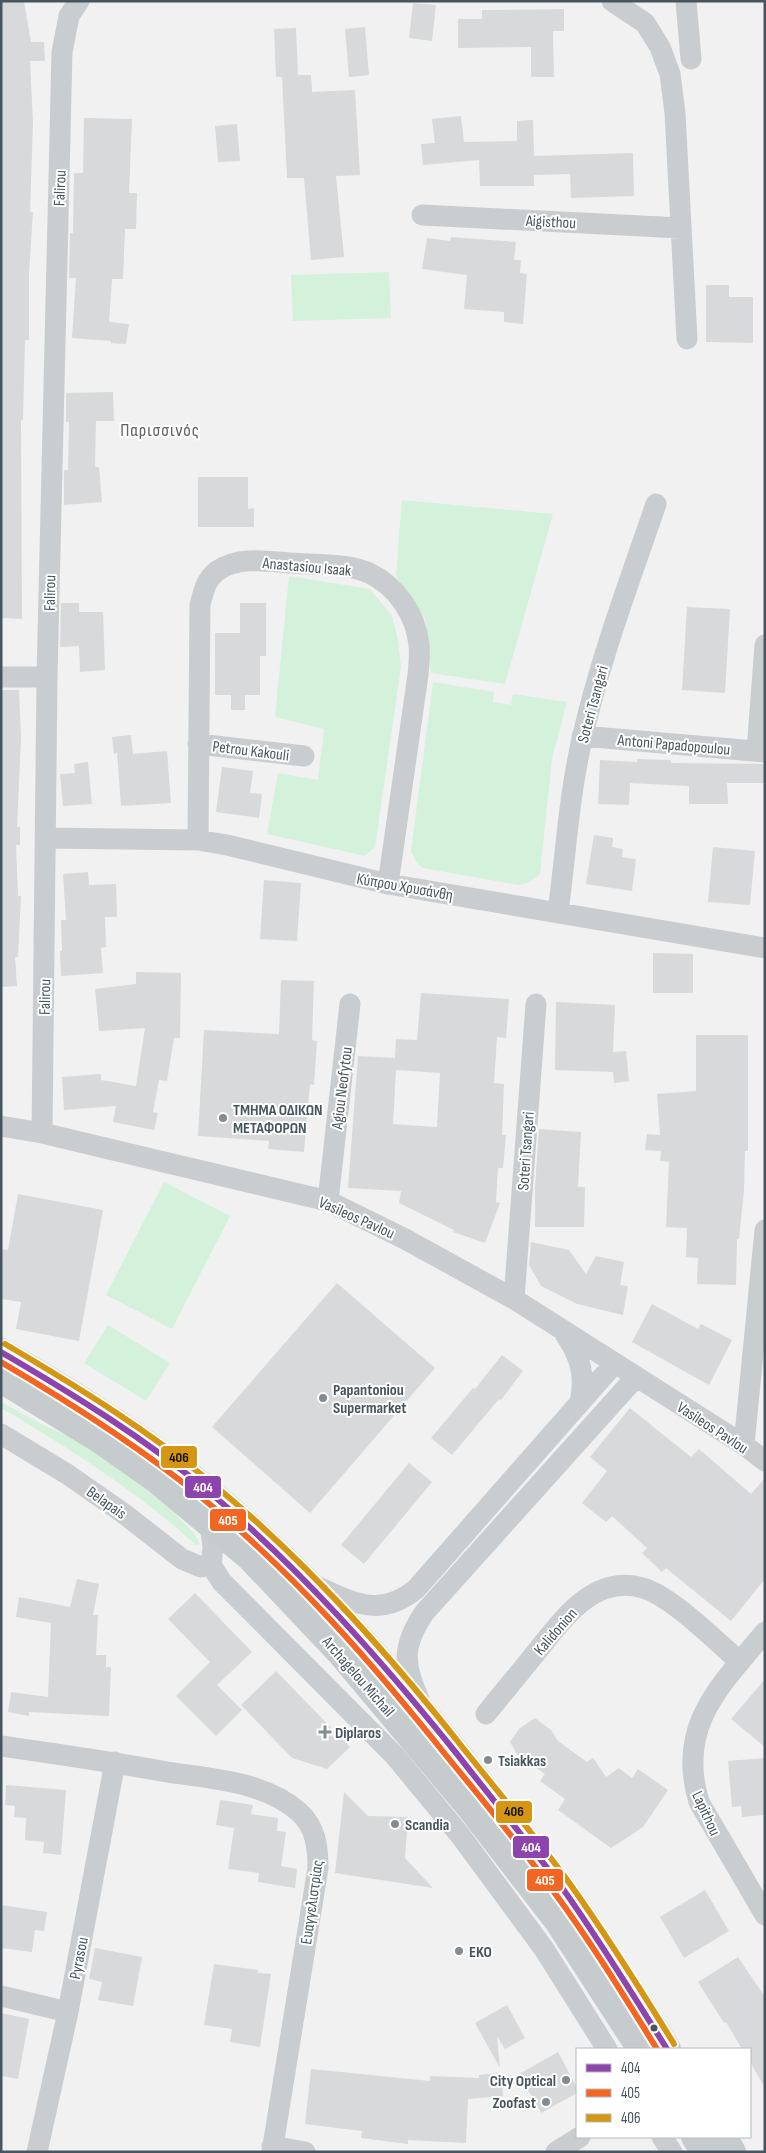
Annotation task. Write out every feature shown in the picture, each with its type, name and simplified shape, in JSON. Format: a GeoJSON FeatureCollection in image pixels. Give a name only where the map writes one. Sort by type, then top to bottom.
{"type":"FeatureCollection","features":[{"type":"Feature","properties":{"kind":"main road","name":"Archagelou Michail"},"geometry":{"type":"LineString","coordinates":[[1,1352],[120,1425],[163,1456],[253,1530],[308,1583],[363,1642],[428,1718],[573,1903],[666,2048]]}},
{"type":"Feature","properties":{"kind":"main road","name":"Archagelou Michail"},"geometry":{"type":"LineString","coordinates":[[1,1379],[101,1440],[156,1479],[250,1557],[340,1652],[470,1807],[558,1921],[640,2048]]}},
{"type":"Feature","properties":{"kind":"main road"},"geometry":{"type":"LineString","coordinates":[[697,2138],[705,2152]]}},
{"type":"Feature","properties":{"kind":"main road"},"geometry":{"type":"LineString","coordinates":[[724,2138],[732,2152]]}},
{"type":"Feature","properties":{"kind":"street","name":"Falirou"},"geometry":{"type":"LineString","coordinates":[[42,1133],[47,678],[62,52],[69,16],[79,1]]}},
{"type":"Feature","properties":{"kind":"street"},"geometry":{"type":"LineString","coordinates":[[612,1],[645,23],[660,47],[670,74],[675,113],[686,339]]}},
{"type":"Feature","properties":{"kind":"street"},"geometry":{"type":"LineString","coordinates":[[686,1],[690,59]]}},
{"type":"Feature","properties":{"kind":"street","name":"Aigisthou"},"geometry":{"type":"LineString","coordinates":[[422,215],[681,228]]}},
{"type":"Feature","properties":{"kind":"street","name":"Soteri Tsangari"},"geometry":{"type":"LineString","coordinates":[[558,912],[582,736],[597,679],[656,504]]}},
{"type":"Feature","properties":{"kind":"street","name":"Anastasiou Isaak"},"geometry":{"type":"LineString","coordinates":[[198,840],[200,605],[210,578],[217,571],[235,563],[257,561],[350,568],[368,573],[394,590],[412,616],[420,646],[418,675],[388,884]]}},
{"type":"Feature","properties":{"kind":"street"},"geometry":{"type":"LineString","coordinates":[[761,751],[765,645]]}},
{"type":"Feature","properties":{"kind":"street"},"geometry":{"type":"LineString","coordinates":[[1,677],[47,678]]}},
{"type":"Feature","properties":{"kind":"street","name":"Antoni Papadopoulou"},"geometry":{"type":"LineString","coordinates":[[582,736],[761,751]]}},
{"type":"Feature","properties":{"kind":"street","name":"Petrou Kakouli"},"geometry":{"type":"LineString","coordinates":[[198,744],[304,756]]}},
{"type":"Feature","properties":{"kind":"street","name":"Κύπρου Χρυσάνθη"},"geometry":{"type":"LineString","coordinates":[[46,838],[198,840],[227,845],[388,884],[558,912],[764,950]]}},
{"type":"Feature","properties":{"kind":"street","name":"Agiou Neofytou"},"geometry":{"type":"LineString","coordinates":[[328,1202],[350,1004]]}},
{"type":"Feature","properties":{"kind":"street","name":"Soteri Tsangari"},"geometry":{"type":"LineString","coordinates":[[514,1299],[536,1004]]}},
{"type":"Feature","properties":{"kind":"street","name":"Vasileos Pavlou"},"geometry":{"type":"LineString","coordinates":[[1,1126],[42,1133],[328,1202],[405,1238],[514,1299],[744,1445],[765,1461]]}},
{"type":"Feature","properties":{"kind":"street"},"geometry":{"type":"LineString","coordinates":[[744,1445],[759,1344],[765,1230]]}},
{"type":"Feature","properties":{"kind":"street"},"geometry":{"type":"LineString","coordinates":[[564,1331],[576,1351],[581,1366],[583,1388],[580,1402]]}},
{"type":"Feature","properties":{"kind":"street"},"geometry":{"type":"LineString","coordinates":[[308,1583],[356,1604],[385,1605],[407,1596],[416,1589],[614,1364]]}},
{"type":"Feature","properties":{"kind":"street"},"geometry":{"type":"LineString","coordinates":[[428,1718],[409,1677],[408,1652],[410,1639],[416,1626],[424,1613],[636,1377]]}},
{"type":"Feature","properties":{"kind":"street","name":"Belapais"},"geometry":{"type":"LineString","coordinates":[[1,1434],[67,1474],[123,1513],[182,1560],[201,1567],[211,1565]]}},
{"type":"Feature","properties":{"kind":"street"},"geometry":{"type":"LineString","coordinates":[[210,1523],[213,1547],[211,1565],[236,1596],[395,1756],[460,1835],[544,1949],[606,2048]]}},
{"type":"Feature","properties":{"kind":"street","name":"Kalidonion"},"geometry":{"type":"LineString","coordinates":[[486,1714],[571,1610],[592,1594],[619,1586],[644,1588],[668,1600],[740,1662]]}},
{"type":"Feature","properties":{"kind":"street","name":"Lapithou"},"geometry":{"type":"LineString","coordinates":[[765,1632],[706,1707],[701,1718],[692,1752],[694,1784],[706,1817],[765,1915]]}},
{"type":"Feature","properties":{"kind":"street","name":"Ευαγγελιστρίας"},"geometry":{"type":"LineString","coordinates":[[1,1746],[115,1762],[244,1785],[269,1793],[286,1802],[301,1814],[312,1830],[318,1849],[318,1868],[272,2149]]}},
{"type":"Feature","properties":{"kind":"street","name":"Pyrasou"},"geometry":{"type":"LineString","coordinates":[[37,2152],[68,2012],[115,1762]]}},
{"type":"Feature","properties":{"kind":"street"},"geometry":{"type":"LineString","coordinates":[[1,1996],[68,2012]]}},
{"type":"Feature","properties":{"kind":"street"},"geometry":{"type":"LineString","coordinates":[[556,2152],[578,2138]]}},
{"type":"Feature","properties":{"kind":"street"},"geometry":{"type":"LineString","coordinates":[[663,2138],[672,2152]]}},
{"type":"Feature","properties":{"kind":"street"},"geometry":{"type":"LineString","coordinates":[[272,2149],[305,2152]]}},
{"type":"Feature","properties":{"kind":"green space"},"geometry":{"type":"Polygon","coordinates":[[[389,272],[391,318],[293,321],[291,275],[389,272]]]}},
{"type":"Feature","properties":{"kind":"green space"},"geometry":{"type":"Polygon","coordinates":[[[402,500],[553,514],[505,684],[431,673],[425,619],[396,576],[402,500]]]}},
{"type":"Feature","properties":{"kind":"green space"},"geometry":{"type":"Polygon","coordinates":[[[289,576],[370,589],[392,616],[398,640],[401,667],[375,847],[365,856],[267,834],[278,773],[318,780],[324,729],[275,717],[289,576]]]}},
{"type":"Feature","properties":{"kind":"green space"},"geometry":{"type":"Polygon","coordinates":[[[433,682],[494,692],[493,702],[511,705],[513,694],[567,702],[552,759],[540,874],[530,882],[519,885],[423,868],[417,863],[411,851],[433,682]]]}},
{"type":"Feature","properties":{"kind":"green space"},"geometry":{"type":"Polygon","coordinates":[[[164,1182],[230,1216],[172,1329],[106,1295],[164,1182]]]}},
{"type":"Feature","properties":{"kind":"green space"},"geometry":{"type":"Polygon","coordinates":[[[108,1325],[170,1363],[146,1401],[84,1363],[108,1325]]]}},
{"type":"Feature","properties":{"kind":"green space"},"geometry":{"type":"Polygon","coordinates":[[[1,1402],[43,1425],[80,1441],[164,1503],[194,1533],[200,1544],[196,1545],[127,1489],[52,1439],[1,1408],[1,1402]]]}},
{"type":"Feature","properties":{"kind":"building"},"geometry":{"type":"Polygon","coordinates":[[[1,1],[24,1],[31,42],[44,42],[45,61],[30,61],[33,123],[30,212],[33,212],[29,273],[29,340],[25,340],[23,420],[21,420],[22,619],[1,618],[1,1]]]}},
{"type":"Feature","properties":{"kind":"building"},"geometry":{"type":"Polygon","coordinates":[[[413,3],[436,5],[432,41],[409,38],[413,3]]]}},
{"type":"Feature","properties":{"kind":"building"},"geometry":{"type":"Polygon","coordinates":[[[564,9],[564,31],[553,31],[554,77],[531,77],[531,47],[458,48],[458,19],[482,19],[482,10],[564,9]]]}},
{"type":"Feature","properties":{"kind":"building"},"geometry":{"type":"Polygon","coordinates":[[[365,27],[369,75],[349,77],[345,29],[365,27]]]}},
{"type":"Feature","properties":{"kind":"building"},"geometry":{"type":"Polygon","coordinates":[[[296,28],[298,75],[311,75],[312,92],[355,90],[360,175],[336,176],[344,257],[311,260],[304,178],[287,178],[282,77],[276,77],[274,29],[296,28]]]}},
{"type":"Feature","properties":{"kind":"building"},"geometry":{"type":"Polygon","coordinates":[[[461,116],[464,142],[517,141],[517,121],[533,120],[534,156],[633,153],[634,196],[571,198],[570,174],[534,175],[534,186],[480,186],[479,160],[423,165],[421,144],[435,143],[432,119],[461,116]]]}},
{"type":"Feature","properties":{"kind":"building"},"geometry":{"type":"Polygon","coordinates":[[[84,118],[132,119],[129,193],[137,193],[136,229],[125,229],[123,279],[112,279],[109,322],[129,324],[126,344],[72,338],[76,278],[69,278],[70,233],[73,233],[74,173],[83,173],[84,118]]]}},
{"type":"Feature","properties":{"kind":"building"},"geometry":{"type":"Polygon","coordinates":[[[237,124],[240,161],[218,162],[215,126],[237,124]]]}},
{"type":"Feature","properties":{"kind":"building"},"geometry":{"type":"Polygon","coordinates":[[[451,237],[516,242],[514,260],[521,260],[520,273],[527,274],[523,324],[504,322],[504,312],[464,309],[467,275],[422,269],[427,238],[450,241],[451,237]]]}},
{"type":"Feature","properties":{"kind":"building"},"geometry":{"type":"Polygon","coordinates":[[[706,285],[729,285],[729,297],[753,297],[753,343],[706,342],[706,285]]]}},
{"type":"Feature","properties":{"kind":"building"},"geometry":{"type":"Polygon","coordinates":[[[113,392],[114,421],[96,421],[95,467],[99,467],[102,502],[64,505],[64,470],[68,470],[69,422],[66,422],[66,393],[113,392]]]}},
{"type":"Feature","properties":{"kind":"building"},"geometry":{"type":"Polygon","coordinates":[[[198,477],[248,477],[248,509],[254,508],[254,527],[198,527],[198,477]]]}},
{"type":"Feature","properties":{"kind":"building"},"geometry":{"type":"Polygon","coordinates":[[[61,603],[79,603],[79,612],[103,612],[105,670],[80,672],[79,646],[60,647],[61,603]]]}},
{"type":"Feature","properties":{"kind":"building"},"geometry":{"type":"Polygon","coordinates":[[[240,603],[266,603],[266,656],[260,656],[260,695],[245,695],[245,710],[231,710],[231,695],[215,695],[215,633],[240,633],[240,603]]]}},
{"type":"Feature","properties":{"kind":"building"},"geometry":{"type":"Polygon","coordinates":[[[687,607],[730,609],[725,693],[682,690],[687,607]]]}},
{"type":"Feature","properties":{"kind":"building"},"geometry":{"type":"Polygon","coordinates":[[[1,690],[19,690],[21,738],[17,827],[20,827],[20,845],[16,845],[18,896],[21,896],[18,957],[15,957],[17,986],[1,987],[1,690]]]}},
{"type":"Feature","properties":{"kind":"building"},"geometry":{"type":"Polygon","coordinates":[[[131,735],[133,754],[167,751],[171,803],[121,806],[117,753],[114,754],[112,737],[131,735]]]}},
{"type":"Feature","properties":{"kind":"building"},"geometry":{"type":"Polygon","coordinates":[[[637,759],[671,760],[671,763],[765,764],[765,783],[727,783],[728,804],[689,804],[689,786],[630,783],[629,805],[598,804],[600,760],[637,762],[637,759]]]}},
{"type":"Feature","properties":{"kind":"building"},"geometry":{"type":"Polygon","coordinates":[[[88,762],[92,804],[63,806],[60,774],[75,773],[74,764],[88,762]]]}},
{"type":"Feature","properties":{"kind":"building"},"geometry":{"type":"Polygon","coordinates":[[[222,767],[253,771],[250,793],[262,794],[259,818],[216,812],[222,767]]]}},
{"type":"Feature","properties":{"kind":"building"},"geometry":{"type":"Polygon","coordinates":[[[594,835],[613,838],[612,847],[623,849],[622,857],[636,859],[632,891],[586,884],[594,835]]]}},
{"type":"Feature","properties":{"kind":"building"},"geometry":{"type":"Polygon","coordinates":[[[713,847],[755,851],[750,905],[708,902],[713,847]]]}},
{"type":"Feature","properties":{"kind":"building"},"geometry":{"type":"Polygon","coordinates":[[[88,872],[89,885],[116,884],[117,917],[105,917],[106,947],[101,948],[103,973],[61,976],[61,920],[66,920],[63,874],[88,872]]]}},
{"type":"Feature","properties":{"kind":"building"},"geometry":{"type":"Polygon","coordinates":[[[264,880],[301,883],[297,941],[260,939],[264,880]]]}},
{"type":"Feature","properties":{"kind":"building"},"geometry":{"type":"Polygon","coordinates":[[[653,953],[693,954],[693,993],[653,993],[653,953]]]}},
{"type":"Feature","properties":{"kind":"building"},"geometry":{"type":"Polygon","coordinates":[[[136,972],[181,973],[180,1038],[174,1038],[167,1081],[159,1080],[153,1112],[158,1113],[154,1130],[113,1122],[116,1106],[64,1110],[62,1077],[101,1074],[101,1080],[136,1086],[145,1028],[99,1031],[95,989],[136,984],[136,972]]]}},
{"type":"Feature","properties":{"kind":"building"},"geometry":{"type":"Polygon","coordinates":[[[281,980],[314,981],[312,1040],[317,1041],[314,1085],[310,1084],[304,1152],[268,1149],[269,1141],[198,1136],[204,1030],[279,1034],[281,980]]]}},
{"type":"Feature","properties":{"kind":"building"},"geometry":{"type":"Polygon","coordinates":[[[421,993],[509,999],[506,1038],[497,1037],[494,1083],[504,1084],[502,1135],[506,1135],[503,1168],[498,1168],[496,1202],[500,1203],[485,1243],[453,1232],[454,1230],[399,1203],[401,1191],[348,1188],[358,1056],[395,1058],[396,1039],[417,1040],[421,993]],[[396,1070],[393,1124],[437,1127],[440,1073],[396,1070]]]}},
{"type":"Feature","properties":{"kind":"building"},"geometry":{"type":"Polygon","coordinates":[[[556,1002],[615,1005],[613,1052],[626,1051],[629,1081],[614,1083],[613,1072],[555,1070],[556,1002]]]}},
{"type":"Feature","properties":{"kind":"building"},"geometry":{"type":"Polygon","coordinates":[[[696,1035],[748,1035],[748,1151],[745,1151],[744,1190],[739,1239],[737,1239],[736,1285],[697,1284],[698,1258],[686,1257],[687,1228],[666,1227],[669,1162],[660,1161],[661,1151],[645,1150],[647,1134],[660,1135],[657,1094],[696,1091],[696,1035]]]}},
{"type":"Feature","properties":{"kind":"building"},"geometry":{"type":"Polygon","coordinates":[[[539,1129],[581,1132],[578,1187],[585,1187],[584,1227],[535,1227],[535,1187],[539,1129]]]}},
{"type":"Feature","properties":{"kind":"building"},"geometry":{"type":"Polygon","coordinates":[[[18,1194],[103,1210],[79,1341],[16,1329],[21,1302],[1,1299],[1,1249],[8,1250],[18,1194]]]}},
{"type":"Feature","properties":{"kind":"building"},"geometry":{"type":"Polygon","coordinates":[[[531,1242],[569,1250],[586,1274],[596,1256],[624,1262],[620,1285],[628,1286],[623,1315],[577,1304],[541,1286],[529,1265],[531,1242]]]}},
{"type":"Feature","properties":{"kind":"building","name":"Papantoniou Supermarket"},"geometry":{"type":"Polygon","coordinates":[[[337,1283],[435,1368],[310,1513],[212,1427],[337,1283]]]}},
{"type":"Feature","properties":{"kind":"building"},"geometry":{"type":"Polygon","coordinates":[[[652,1304],[698,1329],[701,1324],[732,1340],[709,1385],[632,1342],[652,1304]]]}},
{"type":"Feature","properties":{"kind":"building"},"geometry":{"type":"Polygon","coordinates":[[[502,1355],[523,1371],[501,1400],[499,1399],[452,1455],[431,1438],[473,1388],[475,1389],[502,1355]]]}},
{"type":"Feature","properties":{"kind":"building"},"geometry":{"type":"Polygon","coordinates":[[[630,1408],[691,1457],[699,1449],[751,1494],[765,1478],[765,1579],[731,1621],[666,1568],[662,1572],[642,1553],[647,1548],[612,1516],[606,1522],[582,1503],[607,1471],[590,1457],[630,1408]]]}},
{"type":"Feature","properties":{"kind":"building"},"geometry":{"type":"Polygon","coordinates":[[[409,1463],[432,1482],[364,1564],[341,1545],[409,1463]]]}},
{"type":"Feature","properties":{"kind":"building"},"geometry":{"type":"Polygon","coordinates":[[[77,1579],[99,1584],[93,1615],[98,1615],[96,1655],[106,1655],[106,1667],[111,1667],[109,1716],[29,1712],[29,1716],[8,1712],[11,1692],[48,1697],[51,1623],[16,1617],[19,1597],[70,1607],[77,1579]]]}},
{"type":"Feature","properties":{"kind":"building"},"geometry":{"type":"Polygon","coordinates":[[[195,1593],[252,1652],[217,1685],[242,1710],[216,1736],[176,1696],[210,1662],[168,1619],[195,1593]]]}},
{"type":"Feature","properties":{"kind":"building"},"geometry":{"type":"Polygon","coordinates":[[[276,1671],[350,1747],[327,1769],[292,1758],[241,1705],[276,1671]]]}},
{"type":"Feature","properties":{"kind":"building"},"geometry":{"type":"Polygon","coordinates":[[[765,1679],[765,1747],[731,1719],[765,1679]]]}},
{"type":"Feature","properties":{"kind":"building"},"geometry":{"type":"Polygon","coordinates":[[[535,1718],[551,1730],[558,1741],[587,1762],[593,1758],[606,1777],[619,1768],[632,1778],[638,1769],[668,1790],[643,1827],[611,1848],[558,1810],[565,1799],[540,1781],[545,1774],[517,1754],[510,1742],[519,1729],[535,1718]]]}},
{"type":"Feature","properties":{"kind":"building"},"geometry":{"type":"Polygon","coordinates":[[[765,1758],[765,1815],[742,1817],[741,1806],[732,1807],[728,1761],[765,1758]]]}},
{"type":"Feature","properties":{"kind":"building"},"geometry":{"type":"Polygon","coordinates":[[[6,1785],[66,1790],[61,1855],[43,1853],[44,1842],[25,1840],[26,1818],[14,1817],[15,1806],[5,1805],[6,1785]]]}},
{"type":"Feature","properties":{"kind":"building"},"geometry":{"type":"Polygon","coordinates":[[[344,1792],[368,1816],[408,1817],[405,1858],[433,1888],[335,1873],[344,1792]]]}},
{"type":"Feature","properties":{"kind":"building"},"geometry":{"type":"Polygon","coordinates":[[[220,1800],[253,1805],[251,1814],[278,1818],[277,1831],[286,1832],[281,1866],[297,1869],[295,1888],[258,1882],[259,1873],[228,1869],[234,1828],[216,1825],[220,1800]]]}},
{"type":"Feature","properties":{"kind":"building"},"geometry":{"type":"Polygon","coordinates":[[[705,1890],[729,1931],[684,1958],[660,1917],[705,1890]]]}},
{"type":"Feature","properties":{"kind":"building"},"geometry":{"type":"Polygon","coordinates":[[[1,1905],[47,1912],[44,1931],[35,1930],[32,1952],[1,1948],[1,1905]]]}},
{"type":"Feature","properties":{"kind":"building"},"geometry":{"type":"Polygon","coordinates":[[[95,1948],[142,1957],[133,2006],[98,2000],[102,1982],[89,1979],[95,1948]]]}},
{"type":"Feature","properties":{"kind":"building"},"geometry":{"type":"Polygon","coordinates":[[[738,1957],[765,1997],[765,2088],[751,2064],[751,2048],[741,2048],[698,1982],[738,1957]]]}},
{"type":"Feature","properties":{"kind":"building"},"geometry":{"type":"Polygon","coordinates":[[[214,1964],[258,1970],[258,1973],[271,1974],[260,2047],[230,2042],[232,2029],[204,2025],[214,1964]]]}},
{"type":"Feature","properties":{"kind":"building"},"geometry":{"type":"Polygon","coordinates":[[[507,2005],[525,2038],[505,2049],[497,2036],[500,2068],[475,2023],[507,2005]]]}},
{"type":"Feature","properties":{"kind":"building"},"geometry":{"type":"Polygon","coordinates":[[[1,2013],[29,2019],[18,2079],[1,2076],[1,2013]]]}},
{"type":"Feature","properties":{"kind":"building"},"geometry":{"type":"Polygon","coordinates":[[[558,2052],[576,2086],[576,2094],[541,2113],[519,2074],[558,2052]]]}},
{"type":"Feature","properties":{"kind":"building"},"geometry":{"type":"Polygon","coordinates":[[[311,2069],[430,2081],[430,2076],[479,2078],[479,2075],[501,2073],[503,2096],[468,2099],[466,2143],[408,2140],[408,2144],[361,2138],[362,2131],[305,2124],[311,2069]]]}},
{"type":"Feature","properties":{"kind":"transit line","name":"406"},"geometry":{"type":"LineString","coordinates":[[5,1344],[112,1410],[164,1446],[248,1514],[314,1577],[406,1678],[517,1815],[584,1904],[674,2044]]}},
{"type":"Feature","properties":{"kind":"transit line","name":"404"},"geometry":{"type":"LineString","coordinates":[[1,1352],[108,1417],[159,1453],[208,1491],[308,1584],[399,1684],[537,1855],[590,1928],[666,2048]]}},
{"type":"Feature","properties":{"kind":"transit line","name":"405"},"geometry":{"type":"LineString","coordinates":[[1,1362],[104,1426],[177,1478],[235,1526],[332,1621],[392,1689],[529,1858],[581,1930],[656,2048]]}},
{"type":"Feature","properties":{"kind":"place","name":"ΤΜΗΜΑ ΟΔΙΚΩΝ ΜΕΤΑΦΟΡΩΝ"},"geometry":{"type":"Point","coordinates":[223,1118]}},
{"type":"Feature","properties":{"kind":"place","name":"Papantoniou Supermarket"},"geometry":{"type":"Point","coordinates":[323,1398]}},
{"type":"Feature","properties":{"kind":"place","name":"Diplaros"},"geometry":{"type":"Point","coordinates":[325,1732]}},
{"type":"Feature","properties":{"kind":"place","name":"Tsiakkas"},"geometry":{"type":"Point","coordinates":[488,1760]}},
{"type":"Feature","properties":{"kind":"place","name":"Scandia"},"geometry":{"type":"Point","coordinates":[395,1824]}},
{"type":"Feature","properties":{"kind":"place","name":"EKO"},"geometry":{"type":"Point","coordinates":[459,1951]}},
{"type":"Feature","properties":{"kind":"place","name":"City Optical"},"geometry":{"type":"Point","coordinates":[566,2080]}},
{"type":"Feature","properties":{"kind":"place","name":"Zoofast"},"geometry":{"type":"Point","coordinates":[546,2102]}},
{"type":"Feature","properties":{"kind":"district","name":"Παρισσινός"},"geometry":{"type":"Point","coordinates":[160,430]}}]}
